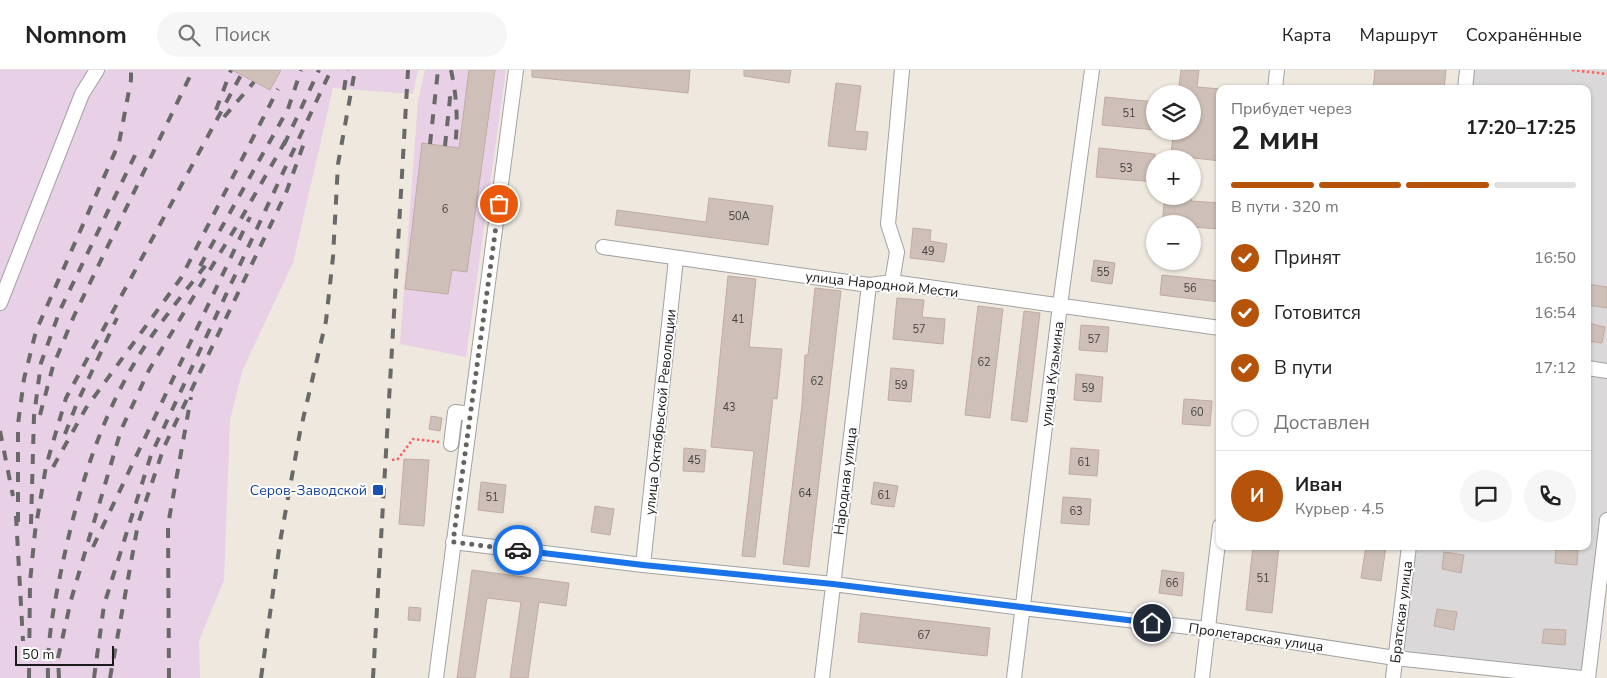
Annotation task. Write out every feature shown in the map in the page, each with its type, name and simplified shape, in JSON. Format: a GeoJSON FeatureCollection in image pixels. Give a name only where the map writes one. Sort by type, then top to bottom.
{"type":"FeatureCollection","features":[{"type":"Feature","properties":{"kind":"street"},"geometry":{"type":"LineString","coordinates":[[0,303],[82,94],[97,70]]}},
{"type":"Feature","properties":{"kind":"street"},"geometry":{"type":"LineString","coordinates":[[436,678],[516,70]]}},
{"type":"Feature","properties":{"kind":"street"},"geometry":{"type":"LineString","coordinates":[[892,282],[897,252],[888,224],[902,70]]}},
{"type":"Feature","properties":{"kind":"street","name":"улица Кузьмина"},"geometry":{"type":"LineString","coordinates":[[1014,678],[1060,305],[1092,70]]}},
{"type":"Feature","properties":{"kind":"street"},"geometry":{"type":"LineString","coordinates":[[1275,85],[1277,70]]}},
{"type":"Feature","properties":{"kind":"street"},"geometry":{"type":"LineString","coordinates":[[1465,85],[1467,70]]}},
{"type":"Feature","properties":{"kind":"street","name":"улица Народной Мести"},"geometry":{"type":"LineString","coordinates":[[603,247],[676,259],[869,285],[892,282],[1216,327]]}},
{"type":"Feature","properties":{"kind":"street","name":"улица Октябрьской Революции"},"geometry":{"type":"LineString","coordinates":[[643,565],[676,259]]}},
{"type":"Feature","properties":{"kind":"street","name":"Народная улица"},"geometry":{"type":"LineString","coordinates":[[822,678],[869,285]]}},
{"type":"Feature","properties":{"kind":"street"},"geometry":{"type":"LineString","coordinates":[[1591,368],[1607,371]]}},
{"type":"Feature","properties":{"kind":"street"},"geometry":{"type":"LineString","coordinates":[[451,444],[455,412],[471,414]]}},
{"type":"Feature","properties":{"kind":"street"},"geometry":{"type":"LineString","coordinates":[[1588,678],[1607,520]]}},
{"type":"Feature","properties":{"kind":"street","name":"Пролетарская улица"},"geometry":{"type":"LineString","coordinates":[[453,542],[643,565],[833,584],[1207,629],[1395,658],[1582,678]]}},
{"type":"Feature","properties":{"kind":"street"},"geometry":{"type":"LineString","coordinates":[[1202,678],[1217,550]]}},
{"type":"Feature","properties":{"kind":"street","name":"Братская улица"},"geometry":{"type":"LineString","coordinates":[[1393,678],[1408,550]]}},
{"type":"Feature","properties":{"kind":"path"},"geometry":{"type":"LineString","coordinates":[[1572,70],[1607,74]]}},
{"type":"Feature","properties":{"kind":"path"},"geometry":{"type":"LineString","coordinates":[[392,460],[398,459],[413,439],[451,444]]}},
{"type":"Feature","properties":{"kind":"shaded area"},"geometry":{"type":"Polygon","coordinates":[[[0,70],[418,70],[413,94],[333,88],[293,263],[243,369],[230,420],[224,580],[199,641],[200,678],[0,678],[0,70]]]}},
{"type":"Feature","properties":{"kind":"shaded area"},"geometry":{"type":"Polygon","coordinates":[[[425,70],[506,70],[466,357],[400,344],[418,101],[425,70]]]}},
{"type":"Feature","properties":{"kind":"shaded area"},"geometry":{"type":"Polygon","coordinates":[[[1467,70],[1607,70],[1607,520],[1588,678],[1395,658],[1408,550],[1591,550],[1591,85],[1465,85],[1467,70]]]}},
{"type":"Feature","properties":{"kind":"building"},"geometry":{"type":"Polygon","coordinates":[[[232,70],[281,70],[270,90],[232,70]]]}},
{"type":"Feature","properties":{"kind":"building"},"geometry":{"type":"Polygon","coordinates":[[[469,70],[495,70],[467,272],[452,270],[448,294],[405,289],[422,143],[459,148],[469,70]]]}},
{"type":"Feature","properties":{"kind":"building"},"geometry":{"type":"Polygon","coordinates":[[[532,70],[690,70],[688,93],[532,77],[532,70]]]}},
{"type":"Feature","properties":{"kind":"building"},"geometry":{"type":"Polygon","coordinates":[[[744,70],[791,70],[789,83],[744,76],[744,70]]]}},
{"type":"Feature","properties":{"kind":"building"},"geometry":{"type":"Polygon","coordinates":[[[1181,70],[1199,70],[1197,85],[1179,85],[1181,70]]]}},
{"type":"Feature","properties":{"kind":"building"},"geometry":{"type":"Polygon","coordinates":[[[1375,70],[1446,70],[1444,85],[1373,85],[1375,70]]]}},
{"type":"Feature","properties":{"kind":"building"},"geometry":{"type":"Polygon","coordinates":[[[836,83],[861,86],[855,131],[868,132],[866,150],[828,146],[836,83]]]}},
{"type":"Feature","properties":{"kind":"building"},"geometry":{"type":"Polygon","coordinates":[[[1201,87],[1216,89],[1216,161],[1201,159],[1201,150],[1171,150],[1173,140],[1201,140],[1201,87]]]}},
{"type":"Feature","properties":{"kind":"building"},"geometry":{"type":"Polygon","coordinates":[[[1105,97],[1146,101],[1146,129],[1102,125],[1105,97]]]}},
{"type":"Feature","properties":{"kind":"building"},"geometry":{"type":"Polygon","coordinates":[[[1099,148],[1146,153],[1146,181],[1096,177],[1099,148]]]}},
{"type":"Feature","properties":{"kind":"building"},"geometry":{"type":"Polygon","coordinates":[[[709,198],[773,206],[768,245],[615,225],[617,210],[706,222],[709,198]]]}},
{"type":"Feature","properties":{"kind":"building"},"geometry":{"type":"Polygon","coordinates":[[[1201,202],[1216,203],[1216,229],[1201,228],[1201,215],[1163,215],[1164,205],[1201,205],[1201,202]]]}},
{"type":"Feature","properties":{"kind":"building"},"geometry":{"type":"Polygon","coordinates":[[[913,228],[931,230],[930,241],[947,244],[944,262],[910,258],[913,228]]]}},
{"type":"Feature","properties":{"kind":"building"},"geometry":{"type":"Polygon","coordinates":[[[1094,260],[1115,263],[1112,284],[1091,281],[1094,260]]]}},
{"type":"Feature","properties":{"kind":"building"},"geometry":{"type":"Polygon","coordinates":[[[1162,275],[1216,281],[1216,302],[1160,295],[1162,275]]]}},
{"type":"Feature","properties":{"kind":"building"},"geometry":{"type":"Polygon","coordinates":[[[728,276],[756,279],[749,347],[782,349],[777,399],[773,398],[755,557],[742,556],[754,451],[711,447],[728,276]]]}},
{"type":"Feature","properties":{"kind":"building"},"geometry":{"type":"Polygon","coordinates":[[[1591,284],[1607,287],[1607,308],[1591,305],[1591,284]]]}},
{"type":"Feature","properties":{"kind":"building"},"geometry":{"type":"Polygon","coordinates":[[[815,288],[841,291],[809,567],[783,564],[802,405],[805,355],[808,355],[815,288]]]}},
{"type":"Feature","properties":{"kind":"building"},"geometry":{"type":"Polygon","coordinates":[[[897,298],[924,300],[922,317],[945,319],[943,344],[893,339],[897,298]]]}},
{"type":"Feature","properties":{"kind":"building"},"geometry":{"type":"Polygon","coordinates":[[[978,306],[1003,309],[990,418],[965,415],[978,306]]]}},
{"type":"Feature","properties":{"kind":"building"},"geometry":{"type":"Polygon","coordinates":[[[1024,311],[1040,313],[1027,422],[1011,420],[1024,311]]]}},
{"type":"Feature","properties":{"kind":"building"},"geometry":{"type":"Polygon","coordinates":[[[1591,324],[1605,327],[1602,343],[1591,341],[1591,324]]]}},
{"type":"Feature","properties":{"kind":"building"},"geometry":{"type":"Polygon","coordinates":[[[1081,325],[1109,327],[1107,352],[1079,350],[1081,325]]]}},
{"type":"Feature","properties":{"kind":"building"},"geometry":{"type":"Polygon","coordinates":[[[891,368],[914,370],[911,402],[888,400],[891,368]]]}},
{"type":"Feature","properties":{"kind":"building"},"geometry":{"type":"Polygon","coordinates":[[[1076,374],[1103,377],[1101,402],[1074,400],[1076,374]]]}},
{"type":"Feature","properties":{"kind":"building"},"geometry":{"type":"Polygon","coordinates":[[[1184,399],[1212,401],[1210,426],[1182,424],[1184,399]]]}},
{"type":"Feature","properties":{"kind":"building"},"geometry":{"type":"Polygon","coordinates":[[[431,416],[442,418],[440,431],[429,429],[431,416]]]}},
{"type":"Feature","properties":{"kind":"building"},"geometry":{"type":"Polygon","coordinates":[[[684,448],[706,450],[704,472],[683,471],[684,448]]]}},
{"type":"Feature","properties":{"kind":"building"},"geometry":{"type":"Polygon","coordinates":[[[1071,448],[1099,450],[1097,476],[1069,474],[1071,448]]]}},
{"type":"Feature","properties":{"kind":"building","name":"Серов-Заводской"},"geometry":{"type":"Polygon","coordinates":[[[404,459],[429,460],[424,526],[399,524],[404,459]]]}},
{"type":"Feature","properties":{"kind":"building"},"geometry":{"type":"Polygon","coordinates":[[[481,482],[506,485],[503,513],[478,510],[481,482]]]}},
{"type":"Feature","properties":{"kind":"building"},"geometry":{"type":"Polygon","coordinates":[[[874,482],[898,486],[894,507],[871,504],[874,482]]]}},
{"type":"Feature","properties":{"kind":"building"},"geometry":{"type":"Polygon","coordinates":[[[1063,497],[1091,499],[1089,525],[1061,523],[1063,497]]]}},
{"type":"Feature","properties":{"kind":"building"},"geometry":{"type":"Polygon","coordinates":[[[595,506],[614,509],[610,535],[591,532],[595,506]]]}},
{"type":"Feature","properties":{"kind":"building"},"geometry":{"type":"Polygon","coordinates":[[[1253,550],[1279,550],[1272,613],[1246,610],[1253,550]]]}},
{"type":"Feature","properties":{"kind":"building"},"geometry":{"type":"Polygon","coordinates":[[[1365,550],[1385,550],[1381,581],[1361,578],[1365,550]]]}},
{"type":"Feature","properties":{"kind":"building"},"geometry":{"type":"Polygon","coordinates":[[[1556,550],[1578,550],[1577,565],[1555,563],[1556,550]]]}},
{"type":"Feature","properties":{"kind":"building"},"geometry":{"type":"Polygon","coordinates":[[[1444,552],[1464,555],[1461,573],[1442,569],[1444,552]]]}},
{"type":"Feature","properties":{"kind":"building"},"geometry":{"type":"Polygon","coordinates":[[[472,570],[569,583],[566,606],[539,602],[528,678],[510,678],[521,602],[487,598],[475,678],[457,678],[472,570]]]}},
{"type":"Feature","properties":{"kind":"building"},"geometry":{"type":"Polygon","coordinates":[[[1162,570],[1184,573],[1182,596],[1159,593],[1162,570]]]}},
{"type":"Feature","properties":{"kind":"building"},"geometry":{"type":"Polygon","coordinates":[[[409,607],[421,608],[420,621],[408,620],[409,607]]]}},
{"type":"Feature","properties":{"kind":"building"},"geometry":{"type":"Polygon","coordinates":[[[1437,609],[1457,612],[1454,630],[1434,626],[1437,609]]]}},
{"type":"Feature","properties":{"kind":"building"},"geometry":{"type":"Polygon","coordinates":[[[861,613],[990,628],[987,656],[858,642],[861,613]]]}},
{"type":"Feature","properties":{"kind":"building"},"geometry":{"type":"Polygon","coordinates":[[[1544,629],[1566,630],[1565,645],[1542,643],[1544,629]]]}},
{"type":"Feature","properties":{"kind":"railway"},"geometry":{"type":"LineString","coordinates":[[18,522],[18,424],[24,379],[36,331],[119,143],[131,80],[131,70]]}},
{"type":"Feature","properties":{"kind":"railway"},"geometry":{"type":"LineString","coordinates":[[40,415],[53,366],[74,316],[193,70]]}},
{"type":"Feature","properties":{"kind":"railway"},"geometry":{"type":"LineString","coordinates":[[216,110],[231,70]]}},
{"type":"Feature","properties":{"kind":"railway"},"geometry":{"type":"LineString","coordinates":[[200,266],[288,109],[301,70]]}},
{"type":"Feature","properties":{"kind":"railway"},"geometry":{"type":"LineString","coordinates":[[284,145],[319,70]]}},
{"type":"Feature","properties":{"kind":"railway"},"geometry":{"type":"LineString","coordinates":[[94,678],[104,605],[151,455],[331,70]]}},
{"type":"Feature","properties":{"kind":"railway"},"geometry":{"type":"LineString","coordinates":[[344,90],[347,70]]}},
{"type":"Feature","properties":{"kind":"railway"},"geometry":{"type":"LineString","coordinates":[[261,678],[280,542],[300,432],[326,321],[333,257],[338,164],[355,70]]}},
{"type":"Feature","properties":{"kind":"railway"},"geometry":{"type":"LineString","coordinates":[[373,678],[408,70]]}},
{"type":"Feature","properties":{"kind":"railway"},"geometry":{"type":"LineString","coordinates":[[430,144],[438,70]]}},
{"type":"Feature","properties":{"kind":"railway"},"geometry":{"type":"LineString","coordinates":[[451,70],[456,109],[455,148]]}},
{"type":"Feature","properties":{"kind":"railway"},"geometry":{"type":"LineString","coordinates":[[29,678],[30,582],[35,532],[46,466],[66,398],[241,75]]}},
{"type":"Feature","properties":{"kind":"railway"},"geometry":{"type":"LineString","coordinates":[[224,117],[254,82]]}},
{"type":"Feature","properties":{"kind":"railway"},"geometry":{"type":"LineString","coordinates":[[445,146],[450,98],[449,87]]}},
{"type":"Feature","properties":{"kind":"railway"},"geometry":{"type":"LineString","coordinates":[[53,467],[86,408],[181,278],[278,89]]}},
{"type":"Feature","properties":{"kind":"railway"},"geometry":{"type":"LineString","coordinates":[[59,678],[58,658],[71,600],[121,430],[149,370],[242,217],[286,140]]}},
{"type":"Feature","properties":{"kind":"railway"},"geometry":{"type":"LineString","coordinates":[[110,678],[138,524],[164,447],[286,193],[304,143]]}},
{"type":"Feature","properties":{"kind":"railway"},"geometry":{"type":"LineString","coordinates":[[31,524],[34,416],[41,363],[60,310],[137,151]]}},
{"type":"Feature","properties":{"kind":"railway"},"geometry":{"type":"LineString","coordinates":[[93,547],[250,217]]}},
{"type":"Feature","properties":{"kind":"railway"},"geometry":{"type":"LineString","coordinates":[[48,678],[48,652],[60,576],[80,493],[98,439],[121,387],[151,336],[209,261]]}},
{"type":"Feature","properties":{"kind":"railway"},"geometry":{"type":"LineString","coordinates":[[65,434],[77,403],[117,318]]}},
{"type":"Feature","properties":{"kind":"railway"},"geometry":{"type":"LineString","coordinates":[[169,678],[168,525],[191,397]]}},
{"type":"Feature","properties":{"kind":"railway"},"geometry":{"type":"LineString","coordinates":[[0,431],[13,496]]}},
{"type":"Feature","properties":{"kind":"railway"},"geometry":{"type":"LineString","coordinates":[[16,516],[23,641]]}},
{"type":"Feature","properties":{"kind":"way so far"},"geometry":{"type":"LineString","coordinates":[[499,204],[453,542],[518,550]]}},
{"type":"Feature","properties":{"kind":"place","name":"Серов-Заводской"},"geometry":{"type":"Point","coordinates":[378,490]}},
{"type":"Feature","properties":{"kind":"route"},"geometry":{"type":"LineString","coordinates":[[518,550],[833,584],[1152,623]]}}]}
